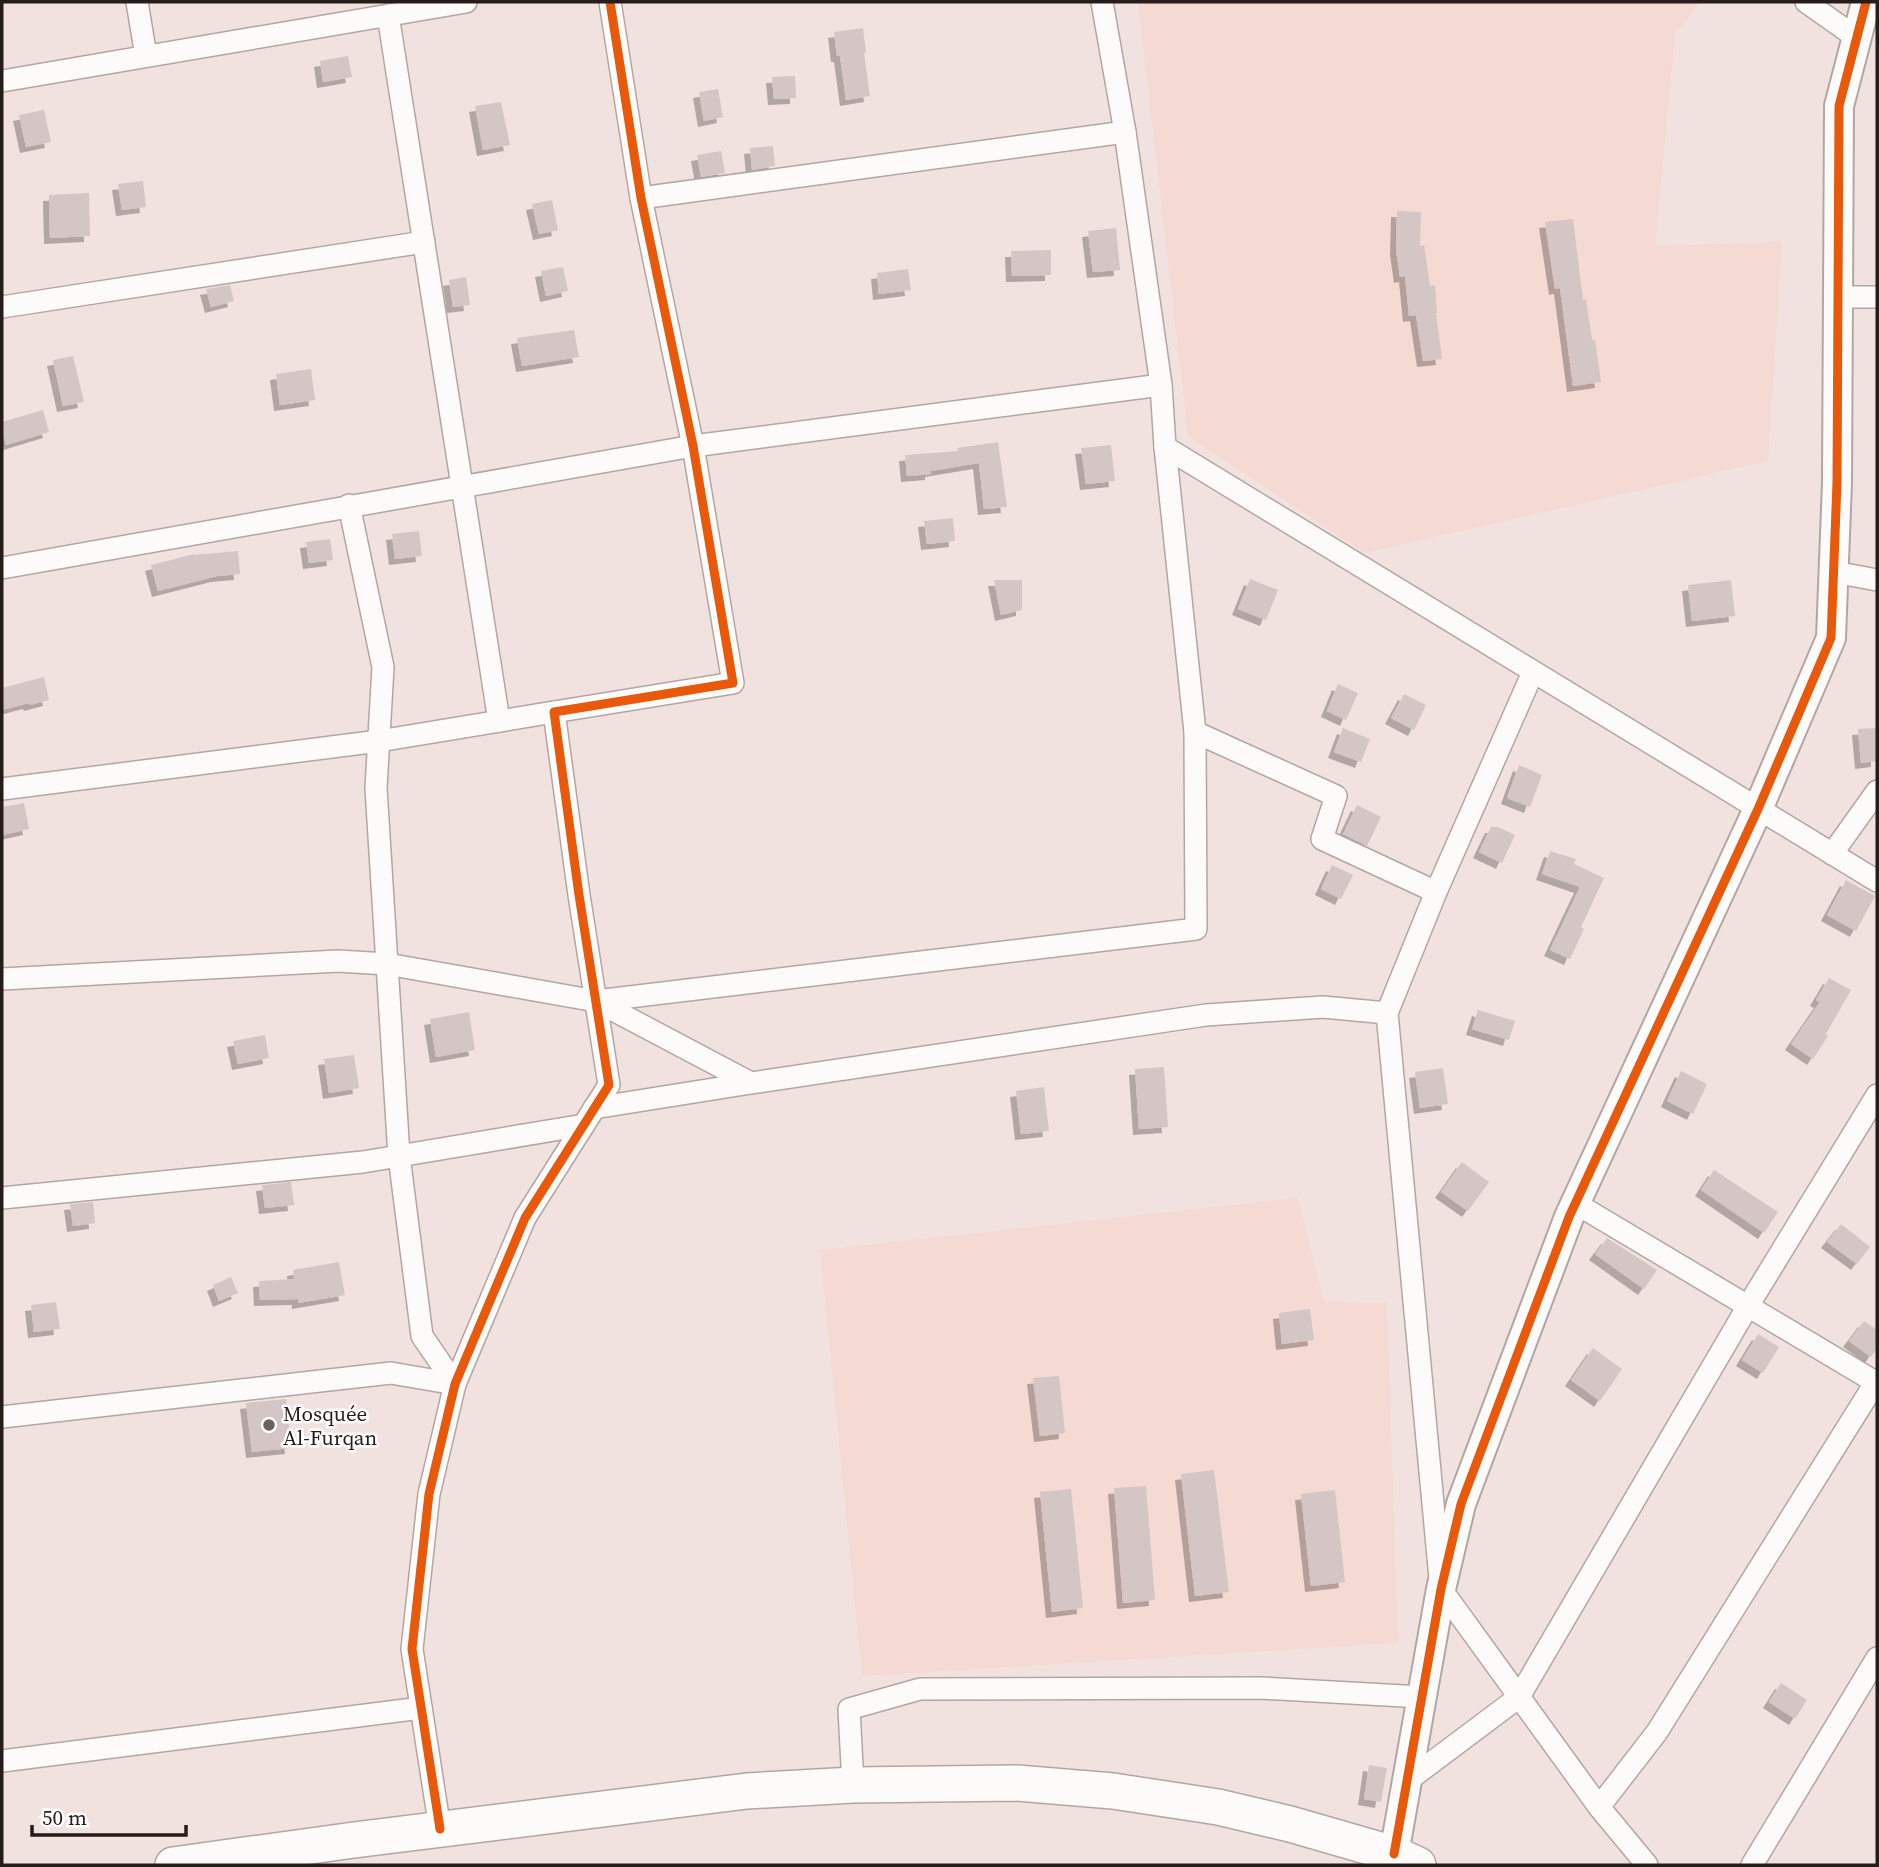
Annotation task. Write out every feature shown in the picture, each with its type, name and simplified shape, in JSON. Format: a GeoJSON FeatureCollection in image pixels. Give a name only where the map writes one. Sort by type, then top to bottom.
{"type":"FeatureCollection","features":[{"type":"Feature","properties":{"kind":"main road"},"geometry":{"type":"LineString","coordinates":[[173,1865],[747,1791],[1017,1783],[1113,1791],[1218,1807],[1290,1824],[1406,1860]]}},
{"type":"Feature","properties":{"kind":"street"},"geometry":{"type":"LineString","coordinates":[[137,2],[146,57]]}},
{"type":"Feature","properties":{"kind":"street"},"geometry":{"type":"LineString","coordinates":[[2,81],[466,2]]}},
{"type":"Feature","properties":{"kind":"street"},"geometry":{"type":"LineString","coordinates":[[2,789],[379,741],[733,683],[693,446],[641,198],[610,2]]}},
{"type":"Feature","properties":{"kind":"street"},"geometry":{"type":"LineString","coordinates":[[2,979],[338,961],[387,964],[596,1001],[1196,929],[1195,732],[1161,385],[1125,132],[1102,2]]}},
{"type":"Feature","properties":{"kind":"street"},"geometry":{"type":"LineString","coordinates":[[1806,2],[1857,38]]}},
{"type":"Feature","properties":{"kind":"street"},"geometry":{"type":"LineString","coordinates":[[1406,1860],[1407,1782],[1441,1589],[1461,1504],[1575,1203],[1758,810],[1831,638],[1837,483],[1839,106],[1867,2]]}},
{"type":"Feature","properties":{"kind":"street"},"geometry":{"type":"LineString","coordinates":[[388,15],[499,721]]}},
{"type":"Feature","properties":{"kind":"street"},"geometry":{"type":"LineString","coordinates":[[641,198],[1125,132]]}},
{"type":"Feature","properties":{"kind":"street"},"geometry":{"type":"LineString","coordinates":[[2,307],[424,242]]}},
{"type":"Feature","properties":{"kind":"street"},"geometry":{"type":"LineString","coordinates":[[1839,297],[1877,297]]}},
{"type":"Feature","properties":{"kind":"street"},"geometry":{"type":"LineString","coordinates":[[3,562],[693,446],[1161,385]]}},
{"type":"Feature","properties":{"kind":"street"},"geometry":{"type":"LineString","coordinates":[[1165,447],[1877,881]]}},
{"type":"Feature","properties":{"kind":"street"},"geometry":{"type":"LineString","coordinates":[[349,505],[383,667],[376,788],[399,1156],[422,1336],[455,1384]]}},
{"type":"Feature","properties":{"kind":"street"},"geometry":{"type":"LineString","coordinates":[[1834,572],[1877,580]]}},
{"type":"Feature","properties":{"kind":"street"},"geometry":{"type":"LineString","coordinates":[[1533,672],[1436,891],[1387,1013],[1441,1589],[1599,1807],[1647,1865]]}},
{"type":"Feature","properties":{"kind":"street"},"geometry":{"type":"LineString","coordinates":[[440,1829],[412,1649],[429,1494],[455,1384],[525,1217],[609,1085],[554,712]]}},
{"type":"Feature","properties":{"kind":"street"},"geometry":{"type":"LineString","coordinates":[[1195,732],[1336,796],[1322,839],[1436,891]]}},
{"type":"Feature","properties":{"kind":"street"},"geometry":{"type":"LineString","coordinates":[[1832,854],[1877,791]]}},
{"type":"Feature","properties":{"kind":"street"},"geometry":{"type":"LineString","coordinates":[[596,1001],[751,1083]]}},
{"type":"Feature","properties":{"kind":"street"},"geometry":{"type":"LineString","coordinates":[[2,1198],[363,1162],[751,1083],[1206,1015],[1323,1007],[1387,1013]]}},
{"type":"Feature","properties":{"kind":"street"},"geometry":{"type":"LineString","coordinates":[[1407,1782],[1519,1697],[1748,1306],[1877,1095]]}},
{"type":"Feature","properties":{"kind":"street"},"geometry":{"type":"LineString","coordinates":[[1575,1203],[1877,1382],[1657,1732],[1599,1807]]}},
{"type":"Feature","properties":{"kind":"street"},"geometry":{"type":"LineString","coordinates":[[2,1417],[391,1373],[455,1384]]}},
{"type":"Feature","properties":{"kind":"street"},"geometry":{"type":"LineString","coordinates":[[1752,1865],[1877,1658]]}},
{"type":"Feature","properties":{"kind":"street"},"geometry":{"type":"LineString","coordinates":[[853,1786],[849,1709],[920,1689],[1261,1688],[1422,1697]]}},
{"type":"Feature","properties":{"kind":"street"},"geometry":{"type":"LineString","coordinates":[[2,1762],[421,1708]]}},
{"type":"Feature","properties":{"kind":"shaded area"},"geometry":{"type":"Polygon","coordinates":[[[1138,2],[1701,2],[1675,33],[1655,246],[1782,242],[1768,461],[1365,553],[1188,436],[1138,2]]]}},
{"type":"Feature","properties":{"kind":"shaded area"},"geometry":{"type":"Polygon","coordinates":[[[1298,1198],[1324,1302],[1387,1303],[1398,1643],[862,1676],[820,1250],[1298,1198]]]}},
{"type":"Feature","properties":{"kind":"building"},"geometry":{"type":"Polygon","coordinates":[[[863,28],[870,96],[846,100],[834,32],[863,28]]]}},
{"type":"Feature","properties":{"kind":"building"},"geometry":{"type":"Polygon","coordinates":[[[348,56],[352,77],[323,82],[320,61],[348,56]]]}},
{"type":"Feature","properties":{"kind":"building"},"geometry":{"type":"Polygon","coordinates":[[[795,76],[796,98],[774,99],[772,77],[795,76]]]}},
{"type":"Feature","properties":{"kind":"building"},"geometry":{"type":"Polygon","coordinates":[[[718,89],[723,117],[704,121],[699,92],[718,89]]]}},
{"type":"Feature","properties":{"kind":"building"},"geometry":{"type":"Polygon","coordinates":[[[501,102],[510,145],[483,150],[475,106],[501,102]]]}},
{"type":"Feature","properties":{"kind":"building"},"geometry":{"type":"Polygon","coordinates":[[[44,110],[51,142],[26,147],[19,115],[44,110]]]}},
{"type":"Feature","properties":{"kind":"building"},"geometry":{"type":"Polygon","coordinates":[[[773,146],[775,166],[752,170],[750,148],[773,146]]]}},
{"type":"Feature","properties":{"kind":"building"},"geometry":{"type":"Polygon","coordinates":[[[721,151],[725,173],[701,177],[697,155],[721,151]]]}},
{"type":"Feature","properties":{"kind":"building"},"geometry":{"type":"Polygon","coordinates":[[[143,181],[146,207],[122,210],[118,184],[143,181]]]}},
{"type":"Feature","properties":{"kind":"building"},"geometry":{"type":"Polygon","coordinates":[[[89,193],[90,236],[50,238],[49,195],[89,193]]]}},
{"type":"Feature","properties":{"kind":"building"},"geometry":{"type":"Polygon","coordinates":[[[552,200],[558,230],[539,234],[532,204],[552,200]]]}},
{"type":"Feature","properties":{"kind":"building"},"geometry":{"type":"Polygon","coordinates":[[[1397,211],[1421,212],[1420,246],[1424,245],[1430,286],[1435,285],[1442,359],[1423,361],[1416,315],[1409,316],[1405,276],[1400,277],[1396,249],[1397,211]]]}},
{"type":"Feature","properties":{"kind":"building"},"geometry":{"type":"Polygon","coordinates":[[[1573,219],[1583,300],[1586,299],[1601,382],[1573,386],[1560,288],[1555,289],[1545,222],[1573,219]]]}},
{"type":"Feature","properties":{"kind":"building"},"geometry":{"type":"Polygon","coordinates":[[[1116,228],[1120,270],[1093,272],[1088,231],[1116,228]]]}},
{"type":"Feature","properties":{"kind":"building"},"geometry":{"type":"Polygon","coordinates":[[[1051,250],[1051,275],[1012,276],[1011,251],[1051,250]]]}},
{"type":"Feature","properties":{"kind":"building"},"geometry":{"type":"Polygon","coordinates":[[[563,267],[568,291],[546,296],[541,271],[563,267]]]}},
{"type":"Feature","properties":{"kind":"building"},"geometry":{"type":"Polygon","coordinates":[[[908,269],[911,290],[879,294],[877,273],[908,269]]]}},
{"type":"Feature","properties":{"kind":"building"},"geometry":{"type":"Polygon","coordinates":[[[466,277],[470,305],[453,307],[449,280],[466,277]]]}},
{"type":"Feature","properties":{"kind":"building"},"geometry":{"type":"Polygon","coordinates":[[[230,285],[234,301],[211,307],[206,289],[230,285]]]}},
{"type":"Feature","properties":{"kind":"building"},"geometry":{"type":"Polygon","coordinates":[[[574,330],[579,357],[522,366],[517,338],[574,330]]]}},
{"type":"Feature","properties":{"kind":"building"},"geometry":{"type":"Polygon","coordinates":[[[73,356],[84,402],[63,406],[53,360],[73,356]]]}},
{"type":"Feature","properties":{"kind":"building"},"geometry":{"type":"Polygon","coordinates":[[[311,369],[315,400],[280,405],[276,374],[311,369]]]}},
{"type":"Feature","properties":{"kind":"building"},"geometry":{"type":"Polygon","coordinates":[[[43,410],[49,432],[6,445],[2,422],[43,410]]]}},
{"type":"Feature","properties":{"kind":"building"},"geometry":{"type":"Polygon","coordinates":[[[998,442],[1007,507],[984,509],[979,463],[931,471],[931,474],[907,476],[905,455],[958,451],[957,448],[998,442]]]}},
{"type":"Feature","properties":{"kind":"building"},"geometry":{"type":"Polygon","coordinates":[[[1111,445],[1115,481],[1086,484],[1081,448],[1111,445]]]}},
{"type":"Feature","properties":{"kind":"building"},"geometry":{"type":"Polygon","coordinates":[[[953,518],[955,541],[927,544],[924,521],[953,518]]]}},
{"type":"Feature","properties":{"kind":"building"},"geometry":{"type":"Polygon","coordinates":[[[419,531],[422,556],[395,559],[392,534],[419,531]]]}},
{"type":"Feature","properties":{"kind":"building"},"geometry":{"type":"Polygon","coordinates":[[[330,539],[333,560],[309,563],[306,542],[330,539]]]}},
{"type":"Feature","properties":{"kind":"building"},"geometry":{"type":"Polygon","coordinates":[[[238,551],[240,574],[217,576],[158,591],[151,565],[194,554],[238,551]]]}},
{"type":"Feature","properties":{"kind":"building"},"geometry":{"type":"Polygon","coordinates":[[[1250,579],[1278,590],[1266,620],[1238,609],[1250,579]]]}},
{"type":"Feature","properties":{"kind":"building"},"geometry":{"type":"Polygon","coordinates":[[[994,580],[1022,580],[1022,610],[1001,615],[994,580]]]}},
{"type":"Feature","properties":{"kind":"building"},"geometry":{"type":"Polygon","coordinates":[[[1731,580],[1735,616],[1692,621],[1688,585],[1731,580]]]}},
{"type":"Feature","properties":{"kind":"building"},"geometry":{"type":"Polygon","coordinates":[[[44,677],[49,700],[2,710],[2,688],[44,677]]]}},
{"type":"Feature","properties":{"kind":"building"},"geometry":{"type":"Polygon","coordinates":[[[1338,684],[1358,693],[1346,720],[1327,711],[1338,684]]]}},
{"type":"Feature","properties":{"kind":"building"},"geometry":{"type":"Polygon","coordinates":[[[1404,694],[1426,705],[1414,730],[1391,718],[1404,694]]]}},
{"type":"Feature","properties":{"kind":"building"},"geometry":{"type":"Polygon","coordinates":[[[1343,728],[1370,739],[1361,762],[1334,752],[1343,728]]]}},
{"type":"Feature","properties":{"kind":"building"},"geometry":{"type":"Polygon","coordinates":[[[1877,728],[1877,761],[1861,763],[1858,729],[1877,728]]]}},
{"type":"Feature","properties":{"kind":"building"},"geometry":{"type":"Polygon","coordinates":[[[1519,765],[1542,775],[1530,807],[1507,798],[1519,765]]]}},
{"type":"Feature","properties":{"kind":"building"},"geometry":{"type":"Polygon","coordinates":[[[24,803],[29,829],[2,835],[2,807],[24,803]]]}},
{"type":"Feature","properties":{"kind":"building"},"geometry":{"type":"Polygon","coordinates":[[[1357,805],[1381,817],[1367,846],[1343,834],[1357,805]]]}},
{"type":"Feature","properties":{"kind":"building"},"geometry":{"type":"Polygon","coordinates":[[[1491,827],[1498,827],[1515,835],[1502,863],[1479,852],[1491,827]]]}},
{"type":"Feature","properties":{"kind":"building"},"geometry":{"type":"Polygon","coordinates":[[[1550,851],[1576,859],[1574,864],[1604,878],[1581,927],[1584,929],[1570,959],[1550,950],[1580,887],[1542,874],[1550,851]]]}},
{"type":"Feature","properties":{"kind":"building"},"geometry":{"type":"Polygon","coordinates":[[[1332,865],[1353,875],[1341,899],[1321,889],[1332,865]]]}},
{"type":"Feature","properties":{"kind":"building"},"geometry":{"type":"Polygon","coordinates":[[[1846,880],[1875,896],[1856,931],[1827,915],[1846,880]]]}},
{"type":"Feature","properties":{"kind":"building"},"geometry":{"type":"Polygon","coordinates":[[[1829,978],[1851,990],[1813,1059],[1791,1044],[1820,1002],[1816,1000],[1829,978]]]}},
{"type":"Feature","properties":{"kind":"building"},"geometry":{"type":"Polygon","coordinates":[[[1478,1010],[1515,1021],[1509,1040],[1472,1029],[1478,1010]]]}},
{"type":"Feature","properties":{"kind":"building"},"geometry":{"type":"Polygon","coordinates":[[[469,1012],[475,1050],[436,1057],[430,1019],[469,1012]]]}},
{"type":"Feature","properties":{"kind":"building"},"geometry":{"type":"Polygon","coordinates":[[[265,1035],[269,1058],[238,1064],[233,1041],[265,1035]]]}},
{"type":"Feature","properties":{"kind":"building"},"geometry":{"type":"Polygon","coordinates":[[[354,1055],[359,1088],[329,1093],[324,1059],[354,1055]]]}},
{"type":"Feature","properties":{"kind":"building"},"geometry":{"type":"Polygon","coordinates":[[[1164,1067],[1168,1127],[1139,1129],[1135,1069],[1164,1067]]]}},
{"type":"Feature","properties":{"kind":"building"},"geometry":{"type":"Polygon","coordinates":[[[1443,1068],[1448,1104],[1420,1108],[1415,1072],[1443,1068]]]}},
{"type":"Feature","properties":{"kind":"building"},"geometry":{"type":"Polygon","coordinates":[[[1681,1071],[1707,1084],[1693,1114],[1667,1101],[1681,1071]]]}},
{"type":"Feature","properties":{"kind":"building"},"geometry":{"type":"Polygon","coordinates":[[[1044,1087],[1049,1131],[1021,1134],[1016,1091],[1044,1087]]]}},
{"type":"Feature","properties":{"kind":"building"},"geometry":{"type":"Polygon","coordinates":[[[1462,1162],[1489,1182],[1468,1211],[1441,1192],[1462,1162]]]}},
{"type":"Feature","properties":{"kind":"building"},"geometry":{"type":"Polygon","coordinates":[[[1714,1170],[1778,1212],[1764,1233],[1701,1190],[1714,1170]]]}},
{"type":"Feature","properties":{"kind":"building"},"geometry":{"type":"Polygon","coordinates":[[[291,1182],[294,1205],[265,1208],[262,1185],[291,1182]]]}},
{"type":"Feature","properties":{"kind":"building"},"geometry":{"type":"Polygon","coordinates":[[[93,1202],[95,1223],[73,1226],[70,1204],[93,1202]]]}},
{"type":"Feature","properties":{"kind":"building"},"geometry":{"type":"Polygon","coordinates":[[[1841,1224],[1870,1247],[1857,1264],[1827,1242],[1841,1224]]]}},
{"type":"Feature","properties":{"kind":"building"},"geometry":{"type":"Polygon","coordinates":[[[1607,1238],[1657,1270],[1644,1289],[1595,1254],[1607,1238]]]}},
{"type":"Feature","properties":{"kind":"building"},"geometry":{"type":"Polygon","coordinates":[[[339,1262],[345,1295],[298,1303],[298,1299],[260,1300],[259,1281],[294,1279],[293,1270],[339,1262]]]}},
{"type":"Feature","properties":{"kind":"building"},"geometry":{"type":"Polygon","coordinates":[[[231,1277],[238,1293],[219,1301],[213,1285],[231,1277]]]}},
{"type":"Feature","properties":{"kind":"building"},"geometry":{"type":"Polygon","coordinates":[[[56,1302],[60,1329],[34,1332],[31,1305],[56,1302]]]}},
{"type":"Feature","properties":{"kind":"building"},"geometry":{"type":"Polygon","coordinates":[[[1310,1309],[1314,1340],[1282,1344],[1279,1313],[1310,1309]]]}},
{"type":"Feature","properties":{"kind":"building"},"geometry":{"type":"Polygon","coordinates":[[[1864,1321],[1877,1330],[1877,1348],[1871,1357],[1849,1341],[1864,1321]]]}},
{"type":"Feature","properties":{"kind":"building"},"geometry":{"type":"Polygon","coordinates":[[[1758,1334],[1779,1347],[1763,1373],[1742,1360],[1758,1334]]]}},
{"type":"Feature","properties":{"kind":"building"},"geometry":{"type":"Polygon","coordinates":[[[1593,1348],[1622,1369],[1600,1401],[1571,1380],[1593,1348]]]}},
{"type":"Feature","properties":{"kind":"building"},"geometry":{"type":"Polygon","coordinates":[[[1059,1376],[1065,1433],[1040,1436],[1033,1378],[1059,1376]]]}},
{"type":"Feature","properties":{"kind":"building","name":"Mosquée Al-Furqan"},"geometry":{"type":"Polygon","coordinates":[[[286,1399],[291,1448],[252,1452],[246,1403],[286,1399]]]}},
{"type":"Feature","properties":{"kind":"building"},"geometry":{"type":"Polygon","coordinates":[[[1214,1470],[1229,1592],[1195,1596],[1181,1474],[1214,1470]]]}},
{"type":"Feature","properties":{"kind":"building"},"geometry":{"type":"Polygon","coordinates":[[[1146,1486],[1155,1600],[1123,1603],[1114,1488],[1146,1486]]]}},
{"type":"Feature","properties":{"kind":"building"},"geometry":{"type":"Polygon","coordinates":[[[1071,1489],[1083,1608],[1052,1612],[1040,1492],[1071,1489]]]}},
{"type":"Feature","properties":{"kind":"building"},"geometry":{"type":"Polygon","coordinates":[[[1335,1490],[1345,1582],[1311,1586],[1301,1494],[1335,1490]]]}},
{"type":"Feature","properties":{"kind":"building"},"geometry":{"type":"Polygon","coordinates":[[[1781,1683],[1807,1700],[1795,1719],[1769,1702],[1781,1683]]]}},
{"type":"Feature","properties":{"kind":"building"},"geometry":{"type":"Polygon","coordinates":[[[1369,1765],[1387,1768],[1381,1802],[1364,1799],[1369,1765]]]}},
{"type":"Feature","properties":{"kind":"cycle path"},"geometry":{"type":"LineString","coordinates":[[440,1829],[412,1649],[429,1494],[455,1384],[525,1218],[609,1085],[554,712],[733,683],[693,446],[641,198],[610,2]]}},
{"type":"Feature","properties":{"kind":"cycle path"},"geometry":{"type":"LineString","coordinates":[[1394,1854],[1441,1589],[1461,1504],[1569,1217],[1758,809],[1831,638],[1837,483],[1839,106],[1866,2]]}},
{"type":"Feature","properties":{"kind":"place","name":"Mosquée Al-Furqan"},"geometry":{"type":"Point","coordinates":[269,1425]}}]}
